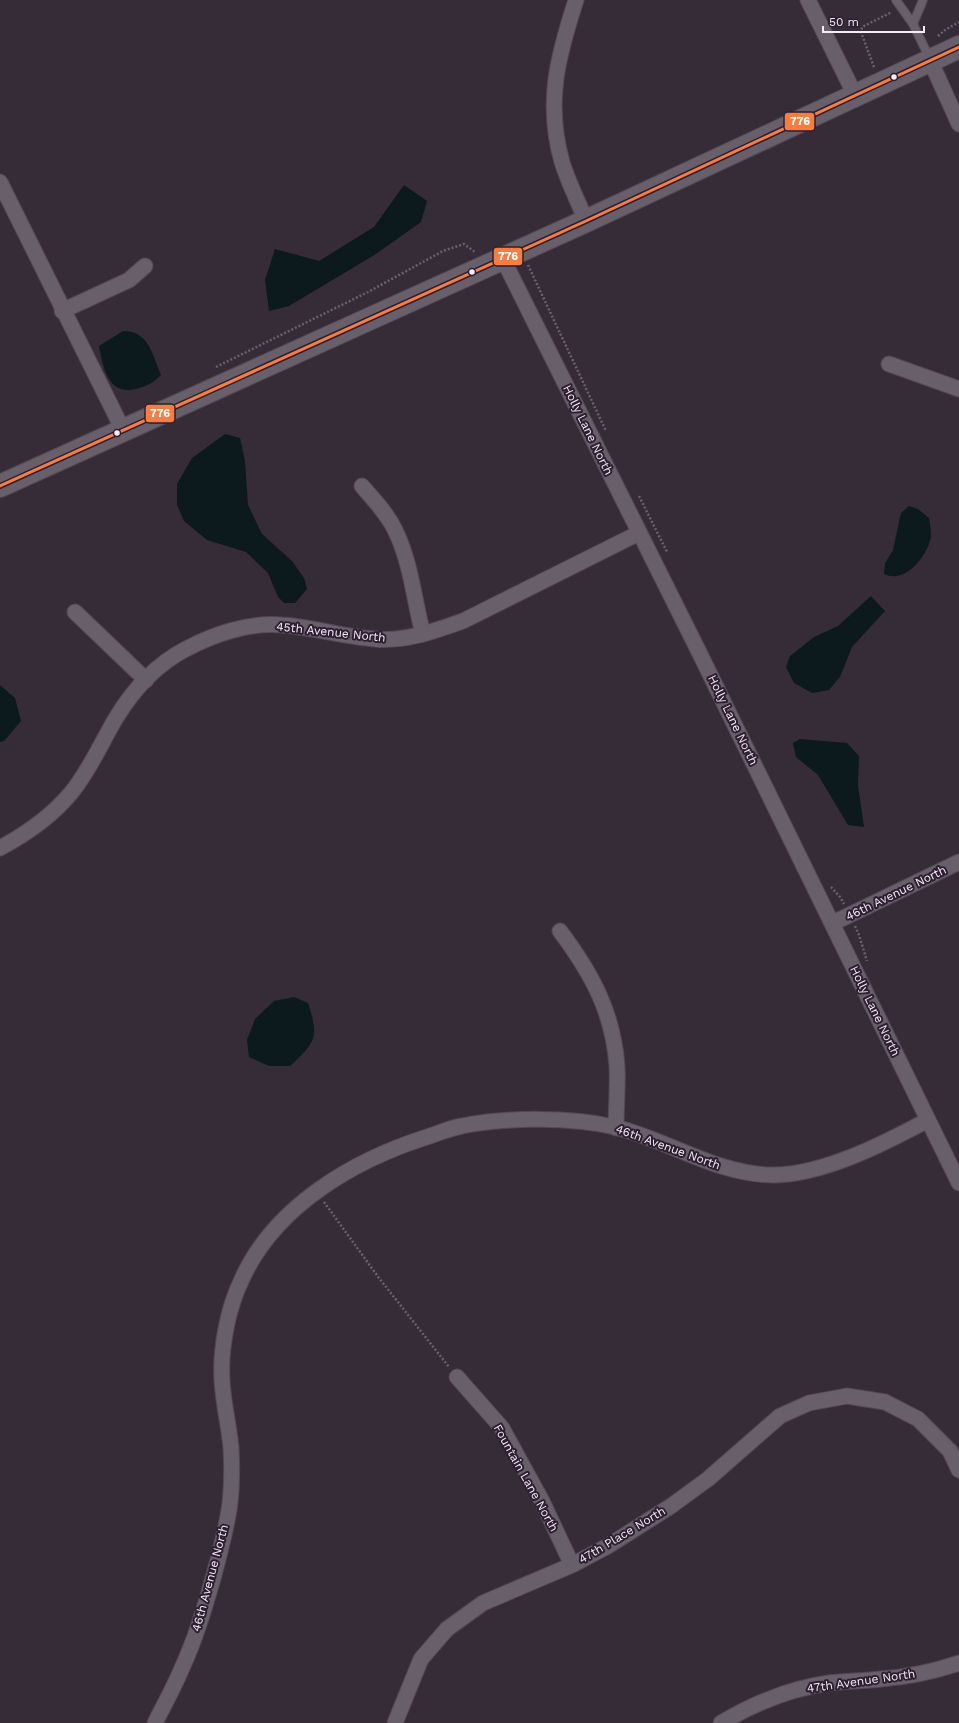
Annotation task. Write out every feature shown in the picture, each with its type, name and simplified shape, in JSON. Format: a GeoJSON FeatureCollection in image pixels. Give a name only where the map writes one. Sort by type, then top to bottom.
{"type":"FeatureCollection","features":[{"type":"Feature","properties":{"kind":"street"},"geometry":{"type":"LineString","coordinates":[[576,0],[556,70],[554,89],[555,120],[562,161],[586,221]]}},
{"type":"Feature","properties":{"kind":"street"},"geometry":{"type":"LineString","coordinates":[[808,0],[855,95]]}},
{"type":"Feature","properties":{"kind":"street"},"geometry":{"type":"LineString","coordinates":[[0,486],[503,259],[959,47]]}},
{"type":"Feature","properties":{"kind":"street"},"geometry":{"type":"LineString","coordinates":[[930,60],[959,124]]}},
{"type":"Feature","properties":{"kind":"street"},"geometry":{"type":"LineString","coordinates":[[0,182],[122,430]]}},
{"type":"Feature","properties":{"kind":"street","name":"Holly Lane North"},"geometry":{"type":"LineString","coordinates":[[503,259],[833,923],[959,1182]]}},
{"type":"Feature","properties":{"kind":"street"},"geometry":{"type":"LineString","coordinates":[[62,310],[129,280],[145,266]]}},
{"type":"Feature","properties":{"kind":"street"},"geometry":{"type":"LineString","coordinates":[[889,364],[959,389]]}},
{"type":"Feature","properties":{"kind":"street"},"geometry":{"type":"LineString","coordinates":[[362,486],[380,506],[395,530],[406,556],[423,634]]}},
{"type":"Feature","properties":{"kind":"street","name":"45th Avenue North"},"geometry":{"type":"LineString","coordinates":[[0,848],[36,827],[55,811],[72,792],[87,771],[116,717],[158,667],[186,649],[216,635],[248,627],[281,625],[376,639],[406,638],[436,631],[463,621],[639,533]]}},
{"type":"Feature","properties":{"kind":"street"},"geometry":{"type":"LineString","coordinates":[[74,612],[146,680]]}},
{"type":"Feature","properties":{"kind":"street","name":"46th Avenue North"},"geometry":{"type":"LineString","coordinates":[[833,923],[959,862]]}},
{"type":"Feature","properties":{"kind":"street"},"geometry":{"type":"LineString","coordinates":[[560,931],[581,959],[598,990],[612,1030],[617,1067],[616,1128]]}},
{"type":"Feature","properties":{"kind":"street","name":"46th Avenue North"},"geometry":{"type":"LineString","coordinates":[[155,1723],[183,1666],[205,1608],[221,1550],[230,1503],[231,1449],[222,1380],[224,1341],[232,1309],[241,1280],[258,1248],[282,1221],[316,1192],[348,1171],[400,1146],[461,1126],[517,1120],[568,1120],[616,1128],[736,1172],[774,1176],[816,1169],[880,1144],[928,1120]]}},
{"type":"Feature","properties":{"kind":"street","name":"Fountain Lane North"},"geometry":{"type":"LineString","coordinates":[[457,1377],[502,1428],[542,1501],[572,1565]]}},
{"type":"Feature","properties":{"kind":"street","name":"47th Place North"},"geometry":{"type":"LineString","coordinates":[[395,1723],[421,1659],[447,1629],[483,1603],[572,1565],[608,1546],[671,1506],[708,1479],[780,1416],[809,1403],[847,1396],[885,1402],[918,1418],[950,1451],[959,1470]]}},
{"type":"Feature","properties":{"kind":"street","name":"47th Avenue North"},"geometry":{"type":"LineString","coordinates":[[721,1723],[779,1695],[828,1683],[883,1679],[942,1668],[959,1663]]}},
{"type":"Feature","properties":{"kind":"lane"},"geometry":{"type":"LineString","coordinates":[[896,0],[913,24],[930,60]]}},
{"type":"Feature","properties":{"kind":"lane"},"geometry":{"type":"LineString","coordinates":[[913,24],[923,0]]}},
{"type":"Feature","properties":{"kind":"path"},"geometry":{"type":"LineString","coordinates":[[874,67],[861,32],[862,27],[902,8]]}},
{"type":"Feature","properties":{"kind":"path"},"geometry":{"type":"LineString","coordinates":[[316,1192],[394,1297],[457,1377]]}},
{"type":"Feature","properties":{"kind":"shaded area"},"geometry":{"type":"Polygon","coordinates":[[[404,185],[427,201],[421,222],[376,254],[289,306],[269,311],[265,280],[275,249],[319,261],[374,227],[404,185]]]}},
{"type":"Feature","properties":{"kind":"shaded area"},"geometry":{"type":"Polygon","coordinates":[[[123,331],[132,332],[139,335],[144,339],[152,352],[161,375],[150,384],[136,389],[127,390],[119,388],[108,378],[99,346],[123,331]]]}},
{"type":"Feature","properties":{"kind":"shaded area"},"geometry":{"type":"Polygon","coordinates":[[[225,434],[240,438],[245,461],[248,505],[262,534],[292,561],[304,578],[307,589],[295,603],[284,603],[278,597],[268,573],[246,552],[207,540],[184,521],[177,505],[177,484],[192,458],[225,434]]]}},
{"type":"Feature","properties":{"kind":"shaded area"},"geometry":{"type":"Polygon","coordinates":[[[909,506],[918,509],[929,518],[931,532],[930,541],[924,555],[913,568],[899,575],[892,576],[884,574],[885,563],[893,550],[901,513],[909,506]]]}},
{"type":"Feature","properties":{"kind":"shaded area"},"geometry":{"type":"Polygon","coordinates":[[[871,596],[885,611],[852,647],[840,677],[829,690],[812,693],[794,683],[786,667],[790,656],[814,637],[838,626],[871,596]]]}},
{"type":"Feature","properties":{"kind":"shaded area"},"geometry":{"type":"Polygon","coordinates":[[[0,685],[15,698],[21,721],[4,741],[0,742],[0,685]]]}},
{"type":"Feature","properties":{"kind":"shaded area"},"geometry":{"type":"Polygon","coordinates":[[[800,739],[847,743],[859,756],[858,786],[864,827],[848,825],[818,775],[796,757],[793,743],[800,739]]]}},
{"type":"Feature","properties":{"kind":"shaded area"},"geometry":{"type":"Polygon","coordinates":[[[294,997],[308,1003],[311,1014],[314,1032],[313,1038],[305,1051],[290,1066],[269,1066],[249,1057],[247,1040],[255,1019],[274,1001],[294,997]]]}},
{"type":"Feature","properties":{"kind":"transit line","name":"776"},"geometry":{"type":"LineString","coordinates":[[0,486],[586,221],[959,47]]}}]}
